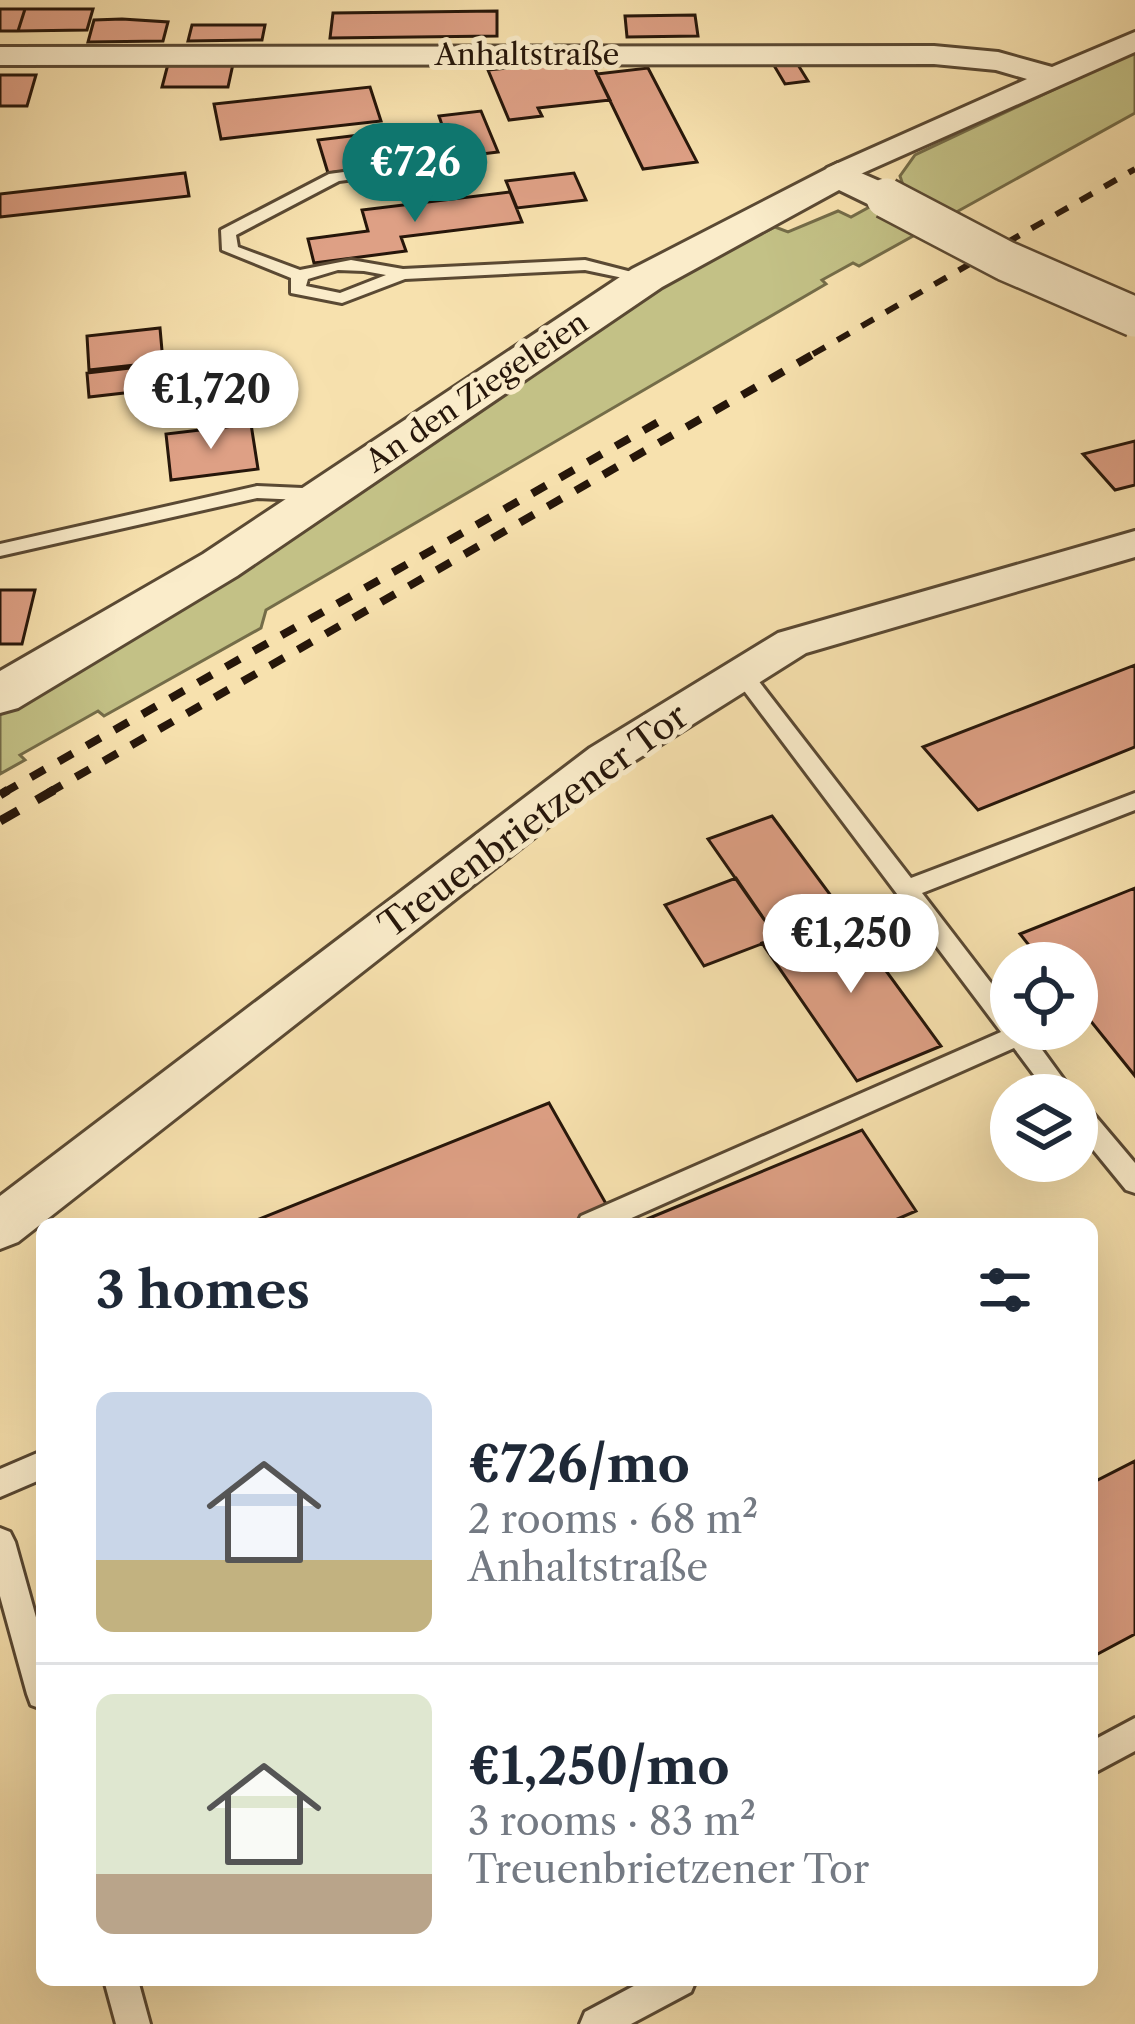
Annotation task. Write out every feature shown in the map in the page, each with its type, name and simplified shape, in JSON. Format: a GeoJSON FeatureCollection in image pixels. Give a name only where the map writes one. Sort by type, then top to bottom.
{"type":"FeatureCollection","features":[{"type":"Feature","properties":{"kind":"street"},"geometry":{"type":"LineString","coordinates":[[838,175],[1135,41]]}},
{"type":"Feature","properties":{"kind":"street","name":"Anhaltstraße"},"geometry":{"type":"LineString","coordinates":[[0,56],[934,55],[998,61],[1050,76]]}},
{"type":"Feature","properties":{"kind":"street"},"geometry":{"type":"LineString","coordinates":[[838,175],[1006,261],[1135,317]]}},
{"type":"Feature","properties":{"kind":"street","name":"An den Ziegeleien"},"geometry":{"type":"LineString","coordinates":[[0,695],[220,565],[647,278],[838,175]]}},
{"type":"Feature","properties":{"kind":"street","name":"Treuenbrietzener Tor"},"geometry":{"type":"LineString","coordinates":[[0,1226],[605,759],[740,671],[792,643],[1135,544]]}},
{"type":"Feature","properties":{"kind":"lane"},"geometry":{"type":"LineString","coordinates":[[403,169],[335,177],[233,226],[227,233],[230,250],[300,276],[319,269],[365,265],[402,274],[597,265],[647,278]]}},
{"type":"Feature","properties":{"kind":"lane"},"geometry":{"type":"LineString","coordinates":[[300,276],[297,290],[329,299],[356,294],[402,274]]}},
{"type":"Feature","properties":{"kind":"lane"},"geometry":{"type":"LineString","coordinates":[[0,550],[257,492],[325,495]]}},
{"type":"Feature","properties":{"kind":"lane"},"geometry":{"type":"LineString","coordinates":[[740,671],[990,1004]]}},
{"type":"Feature","properties":{"kind":"lane"},"geometry":{"type":"LineString","coordinates":[[904,890],[1135,801]]}},
{"type":"Feature","properties":{"kind":"lane"},"geometry":{"type":"LineString","coordinates":[[604,1218],[990,1048]]}},
{"type":"Feature","properties":{"kind":"lane"},"geometry":{"type":"LineString","coordinates":[[1026,1050],[1046,1074]]}},
{"type":"Feature","properties":{"kind":"lane"},"geometry":{"type":"LineString","coordinates":[[1098,1137],[1135,1182]]}},
{"type":"Feature","properties":{"kind":"lane"},"geometry":{"type":"LineString","coordinates":[[0,1483],[36,1468]]}},
{"type":"Feature","properties":{"kind":"lane"},"geometry":{"type":"LineString","coordinates":[[0,1542],[36,1672]]}},
{"type":"Feature","properties":{"kind":"lane"},"geometry":{"type":"LineString","coordinates":[[1098,1755],[1135,1735]]}},
{"type":"Feature","properties":{"kind":"lane"},"geometry":{"type":"LineString","coordinates":[[123,1986],[133,2024]]}},
{"type":"Feature","properties":{"kind":"lane"},"geometry":{"type":"LineString","coordinates":[[597,2024],[668,1986]]}},
{"type":"Feature","properties":{"kind":"shaded area"},"geometry":{"type":"Polygon","coordinates":[[[1135,51],[1135,113],[859,266],[853,263],[822,280],[826,284],[266,610],[261,628],[104,716],[98,711],[20,755],[25,760],[0,774],[0,710],[663,283],[775,227],[788,232],[838,211],[851,217],[904,188],[900,176],[915,155],[1135,51]]]}},
{"type":"Feature","properties":{"kind":"building"},"geometry":{"type":"Polygon","coordinates":[[[0,9],[25,9],[18,31],[0,31],[0,9]]]}},
{"type":"Feature","properties":{"kind":"building"},"geometry":{"type":"Polygon","coordinates":[[[25,9],[93,9],[87,30],[18,31],[25,9]]]}},
{"type":"Feature","properties":{"kind":"building"},"geometry":{"type":"Polygon","coordinates":[[[497,11],[497,36],[330,38],[333,13],[497,11]]]}},
{"type":"Feature","properties":{"kind":"building"},"geometry":{"type":"Polygon","coordinates":[[[695,15],[698,36],[627,37],[625,16],[695,15]]]}},
{"type":"Feature","properties":{"kind":"building"},"geometry":{"type":"Polygon","coordinates":[[[94,20],[168,22],[163,41],[88,42],[94,20]]]}},
{"type":"Feature","properties":{"kind":"building"},"geometry":{"type":"Polygon","coordinates":[[[192,25],[265,25],[262,40],[188,41],[192,25]]]}},
{"type":"Feature","properties":{"kind":"building"},"geometry":{"type":"Polygon","coordinates":[[[795,60],[808,81],[785,84],[772,62],[795,60]]]}},
{"type":"Feature","properties":{"kind":"building"},"geometry":{"type":"Polygon","coordinates":[[[566,62],[568,66],[592,63],[610,100],[538,108],[542,116],[509,120],[488,70],[566,62]]]}},
{"type":"Feature","properties":{"kind":"building"},"geometry":{"type":"Polygon","coordinates":[[[168,64],[233,64],[228,87],[162,87],[168,64]]]}},
{"type":"Feature","properties":{"kind":"building"},"geometry":{"type":"Polygon","coordinates":[[[648,68],[697,162],[643,169],[597,74],[648,68]]]}},
{"type":"Feature","properties":{"kind":"building"},"geometry":{"type":"Polygon","coordinates":[[[0,75],[36,75],[27,106],[0,106],[0,75]]]}},
{"type":"Feature","properties":{"kind":"building"},"geometry":{"type":"Polygon","coordinates":[[[370,87],[381,121],[221,139],[214,104],[370,87]]]}},
{"type":"Feature","properties":{"kind":"building"},"geometry":{"type":"Polygon","coordinates":[[[481,111],[498,152],[328,173],[318,140],[442,125],[439,116],[481,111]]]}},
{"type":"Feature","properties":{"kind":"building"},"geometry":{"type":"Polygon","coordinates":[[[185,173],[189,196],[0,217],[0,194],[185,173]]]}},
{"type":"Feature","properties":{"kind":"building"},"geometry":{"type":"Polygon","coordinates":[[[574,173],[586,200],[517,208],[506,181],[574,173]]]}},
{"type":"Feature","properties":{"kind":"building"},"geometry":{"type":"Polygon","coordinates":[[[510,192],[522,222],[401,237],[406,251],[314,263],[308,239],[368,231],[362,210],[510,192]]]}},
{"type":"Feature","properties":{"kind":"building"},"geometry":{"type":"Polygon","coordinates":[[[160,328],[163,362],[89,370],[87,336],[160,328]]]}},
{"type":"Feature","properties":{"kind":"building"},"geometry":{"type":"Polygon","coordinates":[[[165,364],[168,388],[89,397],[87,373],[165,364]]]}},
{"type":"Feature","properties":{"kind":"building"},"geometry":{"type":"Polygon","coordinates":[[[251,424],[258,469],[171,480],[166,434],[251,424]]]}},
{"type":"Feature","properties":{"kind":"building"},"geometry":{"type":"Polygon","coordinates":[[[1135,441],[1135,485],[1115,490],[1083,454],[1135,441]]]}},
{"type":"Feature","properties":{"kind":"building"},"geometry":{"type":"Polygon","coordinates":[[[0,590],[35,590],[22,644],[0,644],[0,590]]]}},
{"type":"Feature","properties":{"kind":"building"},"geometry":{"type":"Polygon","coordinates":[[[1135,665],[1135,747],[978,810],[923,747],[1135,665]]]}},
{"type":"Feature","properties":{"kind":"building"},"geometry":{"type":"Polygon","coordinates":[[[772,816],[843,912],[777,938],[708,839],[772,816]]]}},
{"type":"Feature","properties":{"kind":"building"},"geometry":{"type":"Polygon","coordinates":[[[736,878],[777,938],[704,966],[665,905],[736,878]]]}},
{"type":"Feature","properties":{"kind":"building"},"geometry":{"type":"Polygon","coordinates":[[[1135,888],[1135,1076],[1098,1030],[1098,942],[1026,942],[1020,934],[1135,888]]]}},
{"type":"Feature","properties":{"kind":"building"},"geometry":{"type":"Polygon","coordinates":[[[843,912],[941,1046],[857,1081],[762,943],[843,912]]]}},
{"type":"Feature","properties":{"kind":"building"},"geometry":{"type":"Polygon","coordinates":[[[549,1103],[609,1209],[587,1218],[262,1218],[549,1103]]]}},
{"type":"Feature","properties":{"kind":"building"},"geometry":{"type":"Polygon","coordinates":[[[862,1130],[916,1211],[900,1218],[649,1218],[862,1130]]]}},
{"type":"Feature","properties":{"kind":"building"},"geometry":{"type":"Polygon","coordinates":[[[1135,1461],[1135,1634],[1098,1654],[1098,1480],[1135,1461]]]}},
{"type":"Feature","properties":{"kind":"railway"},"geometry":{"type":"LineString","coordinates":[[813,354],[1135,169]]}},
{"type":"Feature","properties":{"kind":"railway"},"geometry":{"type":"LineString","coordinates":[[48,793],[819,351]]}},
{"type":"Feature","properties":{"kind":"railway"},"geometry":{"type":"LineString","coordinates":[[5,792],[660,421]]}},
{"type":"Feature","properties":{"kind":"railway"},"geometry":{"type":"LineString","coordinates":[[0,821],[54,790]]}},
{"type":"Feature","properties":{"kind":"railway"},"geometry":{"type":"LineString","coordinates":[[0,795],[5,792]]}}]}
